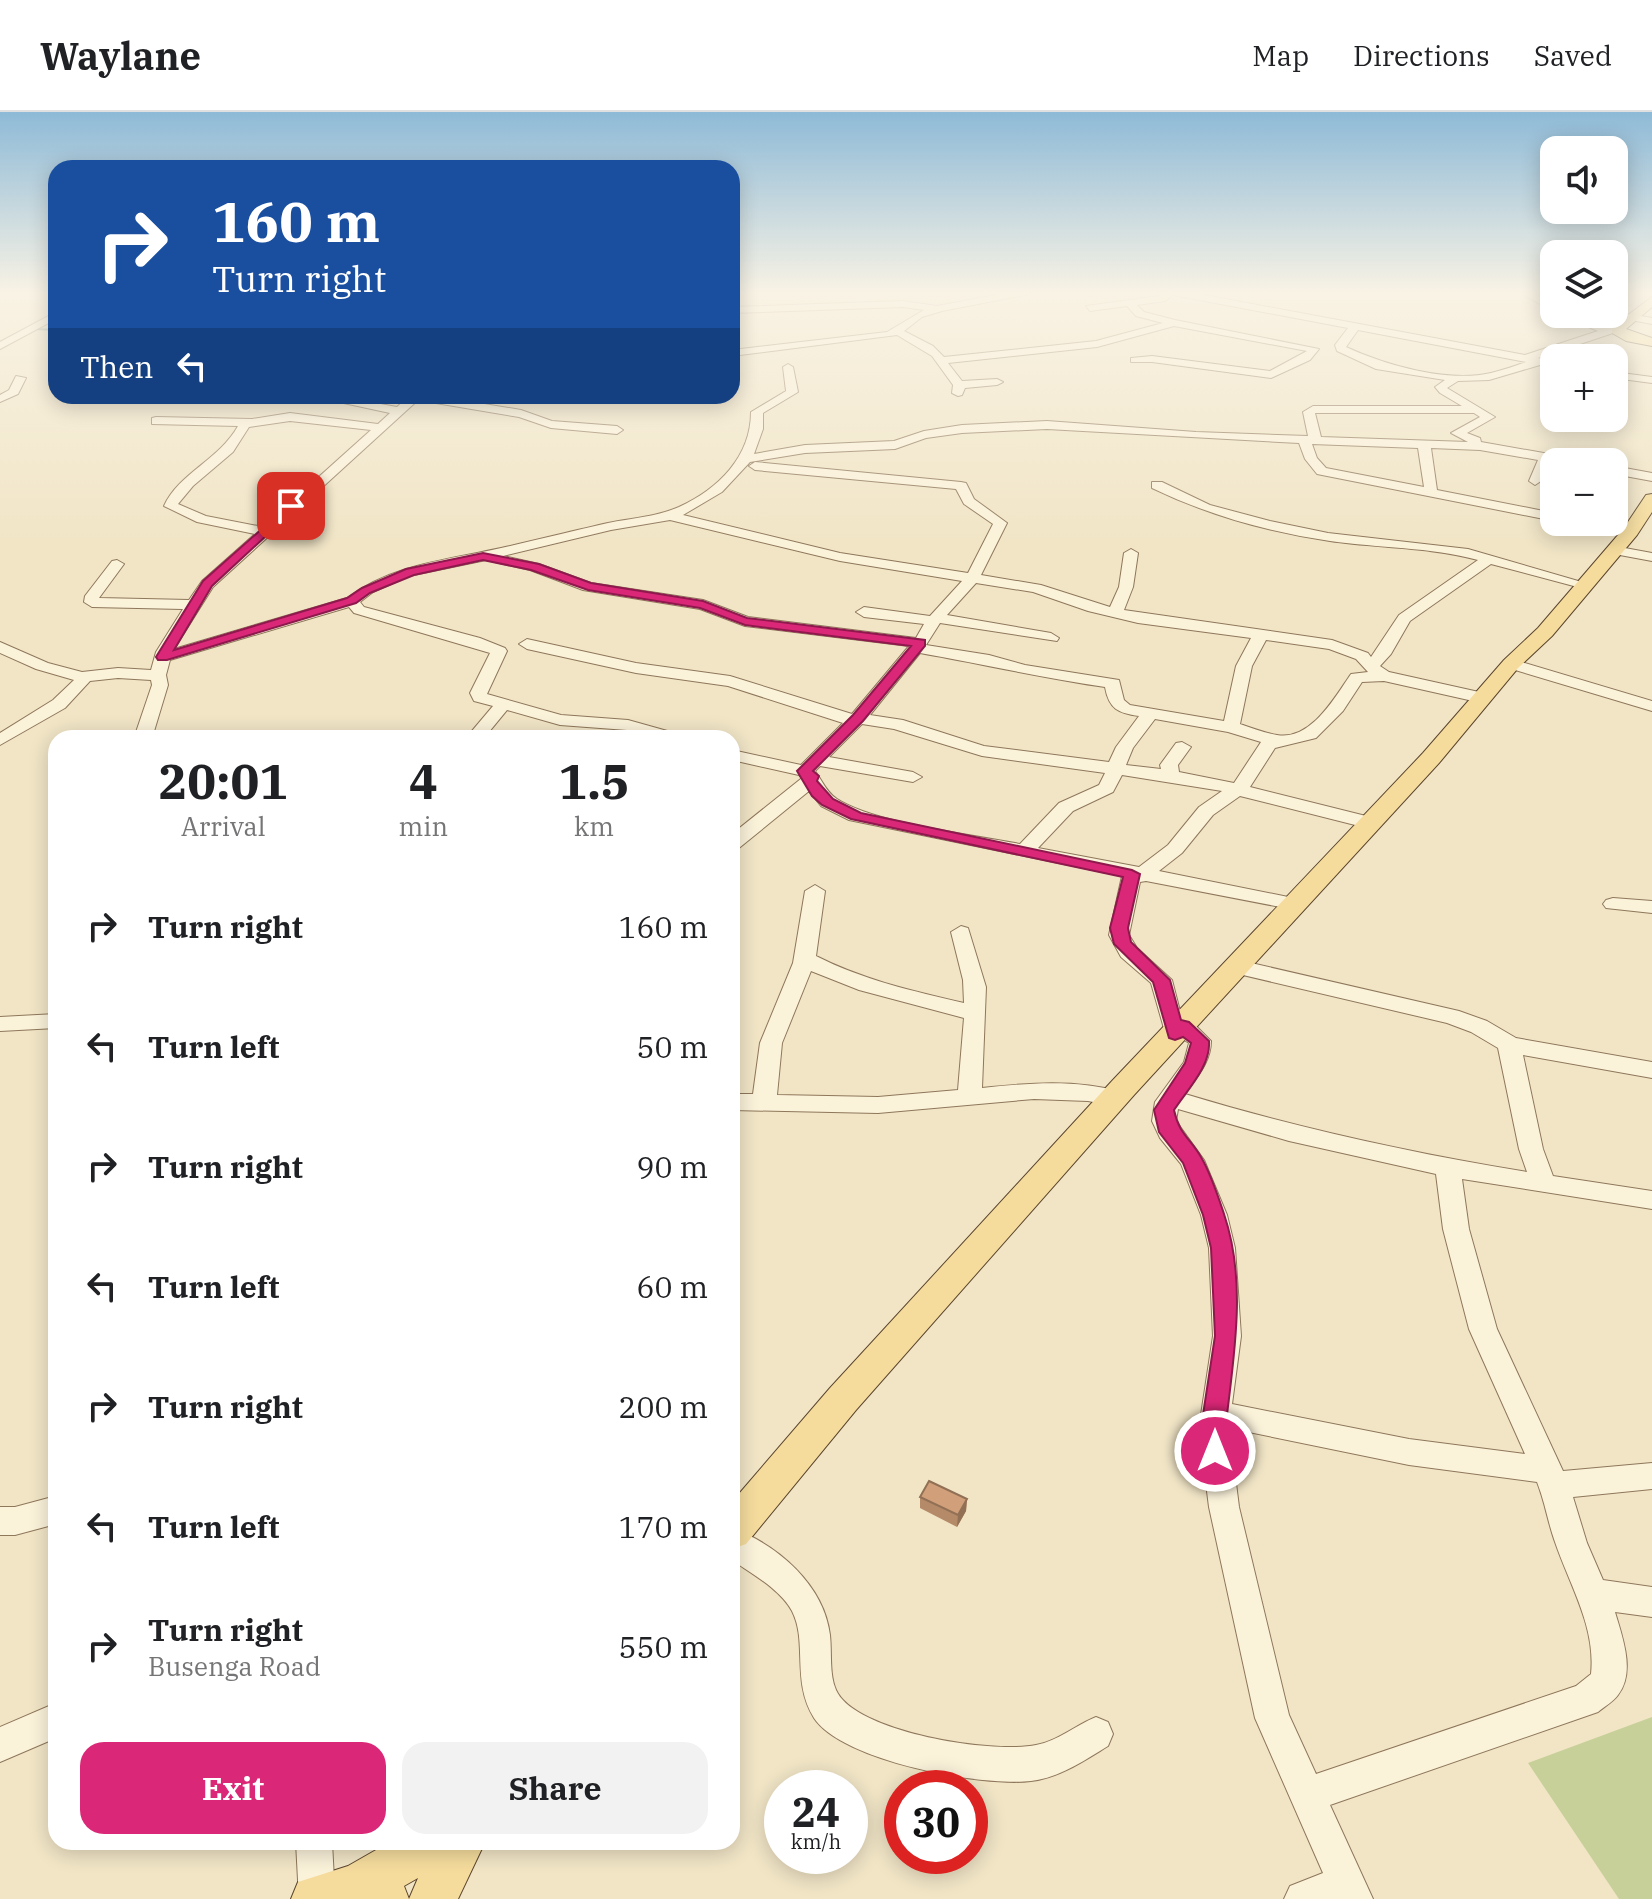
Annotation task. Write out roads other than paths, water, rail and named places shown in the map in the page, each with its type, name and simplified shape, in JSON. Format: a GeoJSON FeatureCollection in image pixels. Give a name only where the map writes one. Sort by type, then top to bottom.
{"type":"FeatureCollection","features":[{"type":"Feature","properties":{"kind":"main road"},"geometry":{"type":"LineString","coordinates":[[740,1521],[843,1399],[1114,1098],[1371,823],[1511,664],[1545,632],[1623,540],[1652,499]]}},
{"type":"Feature","properties":{"kind":"main road"},"geometry":{"type":"LineString","coordinates":[[343,1896],[421,1850]]}},
{"type":"Feature","properties":{"kind":"main road"},"geometry":{"type":"LineString","coordinates":[[433,1899],[458,1850]]}},
{"type":"Feature","properties":{"kind":"street"},"geometry":{"type":"LineString","coordinates":[[163,657],[352,601],[366,591],[410,572],[629,522],[669,516],[707,496],[740,467],[758,425],[757,412],[792,392],[789,375]]}},
{"type":"Feature","properties":{"kind":"street"},"geometry":{"type":"LineString","coordinates":[[949,375],[958,389],[997,382]]}},
{"type":"Feature","properties":{"kind":"street"},"geometry":{"type":"LineString","coordinates":[[1437,375],[1455,378],[1494,375]]}},
{"type":"Feature","properties":{"kind":"street"},"geometry":{"type":"LineString","coordinates":[[1628,377],[1652,380]]}},
{"type":"Feature","properties":{"kind":"street"},"geometry":{"type":"LineString","coordinates":[[0,399],[14,392],[20,378]]}},
{"type":"Feature","properties":{"kind":"street"},"geometry":{"type":"LineString","coordinates":[[1455,378],[1441,387],[1488,419],[1460,430],[1459,436],[1540,456]]}},
{"type":"Feature","properties":{"kind":"street"},"geometry":{"type":"LineString","coordinates":[[361,404],[400,411]]}},
{"type":"Feature","properties":{"kind":"street"},"geometry":{"type":"LineString","coordinates":[[146,730],[160,685],[158,675],[163,657],[214,576],[407,404]]}},
{"type":"Feature","properties":{"kind":"street"},"geometry":{"type":"LineString","coordinates":[[463,404],[551,424],[617,430]]}},
{"type":"Feature","properties":{"kind":"street"},"geometry":{"type":"LineString","coordinates":[[499,410],[506,404]]}},
{"type":"Feature","properties":{"kind":"street"},"geometry":{"type":"LineString","coordinates":[[1475,410],[1313,409],[1309,412],[1311,459],[1322,471],[1540,514]]}},
{"type":"Feature","properties":{"kind":"street"},"geometry":{"type":"LineString","coordinates":[[156,421],[246,422],[301,417],[380,428]]}},
{"type":"Feature","properties":{"kind":"street"},"geometry":{"type":"LineString","coordinates":[[246,422],[231,448],[206,467],[171,503],[175,509],[202,519],[263,531]]}},
{"type":"Feature","properties":{"kind":"street"},"geometry":{"type":"LineString","coordinates":[[740,467],[805,449],[891,446],[924,435],[1001,427],[1078,426],[1197,441],[1309,439],[1508,449]]}},
{"type":"Feature","properties":{"kind":"street"},"geometry":{"type":"LineString","coordinates":[[1424,443],[1431,493]]}},
{"type":"Feature","properties":{"kind":"street"},"geometry":{"type":"LineString","coordinates":[[740,467],[797,485]]}},
{"type":"Feature","properties":{"kind":"street"},"geometry":{"type":"LineString","coordinates":[[740,467],[964,487],[969,501],[1000,523],[972,579],[935,620],[857,720],[810,771],[740,837]]}},
{"type":"Feature","properties":{"kind":"street"},"geometry":{"type":"LineString","coordinates":[[1535,481],[1540,469]]}},
{"type":"Feature","properties":{"kind":"street"},"geometry":{"type":"LineString","coordinates":[[1628,473],[1652,477]]}},
{"type":"Feature","properties":{"kind":"street"},"geometry":{"type":"LineString","coordinates":[[1157,485],[1205,508],[1295,531],[1465,553],[1585,585]]}},
{"type":"Feature","properties":{"kind":"street"},"geometry":{"type":"LineString","coordinates":[[669,516],[809,551],[1046,590],[1115,613],[1309,640],[1354,651],[1377,671],[1482,698]]}},
{"type":"Feature","properties":{"kind":"street"},"geometry":{"type":"LineString","coordinates":[[1614,536],[1652,557]]}},
{"type":"Feature","properties":{"kind":"street"},"geometry":{"type":"LineString","coordinates":[[1115,613],[1127,584],[1131,553]]}},
{"type":"Feature","properties":{"kind":"street"},"geometry":{"type":"LineString","coordinates":[[483,557],[534,567],[588,587],[703,605],[745,621],[918,645],[1024,670],[1113,683],[1119,706],[1149,715],[1231,727],[1277,741]]}},
{"type":"Feature","properties":{"kind":"street"},"geometry":{"type":"LineString","coordinates":[[1377,671],[1404,618],[1487,560]]}},
{"type":"Feature","properties":{"kind":"street"},"geometry":{"type":"LineString","coordinates":[[117,564],[92,596],[92,602],[193,605]]}},
{"type":"Feature","properties":{"kind":"street"},"geometry":{"type":"LineString","coordinates":[[352,601],[359,610],[474,641],[499,651],[478,693],[480,697],[560,720],[628,725],[645,730]]}},
{"type":"Feature","properties":{"kind":"street"},"geometry":{"type":"LineString","coordinates":[[864,612],[1051,638]]}},
{"type":"Feature","properties":{"kind":"street"},"geometry":{"type":"LineString","coordinates":[[1231,727],[1241,695],[1240,674],[1262,635]]}},
{"type":"Feature","properties":{"kind":"street"},"geometry":{"type":"LineString","coordinates":[[527,644],[636,668],[730,681],[857,720],[921,731],[982,751],[1171,775],[1371,823]]}},
{"type":"Feature","properties":{"kind":"street"},"geometry":{"type":"LineString","coordinates":[[0,647],[22,658],[82,677],[118,673],[158,675]]}},
{"type":"Feature","properties":{"kind":"street"},"geometry":{"type":"LineString","coordinates":[[1,669],[22,658]]}},
{"type":"Feature","properties":{"kind":"street"},"geometry":{"type":"LineString","coordinates":[[1511,664],[1652,706]]}},
{"type":"Feature","properties":{"kind":"street"},"geometry":{"type":"LineString","coordinates":[[1303,1899],[1350,1891],[1272,1718],[1224,1507],[1215,1451],[1215,1413],[1227,1336],[1222,1248],[1214,1215],[1192,1160],[1164,1121],[1164,1110],[1200,1051],[1200,1041],[1179,1030],[1161,980],[1128,952],[1119,935],[1136,875],[1175,849],[1206,811],[1238,789],[1258,765],[1268,745],[1310,734],[1337,707],[1357,677],[1377,671]]}},
{"type":"Feature","properties":{"kind":"street"},"geometry":{"type":"LineString","coordinates":[[0,740],[59,704],[79,686],[82,677]]}},
{"type":"Feature","properties":{"kind":"street"},"geometry":{"type":"LineString","coordinates":[[482,730],[504,703]]}},
{"type":"Feature","properties":{"kind":"street"},"geometry":{"type":"LineString","coordinates":[[1023,852],[1066,807],[1105,790],[1125,747],[1149,715]]}},
{"type":"Feature","properties":{"kind":"street"},"geometry":{"type":"LineString","coordinates":[[1171,775],[1169,765],[1182,747]]}},
{"type":"Feature","properties":{"kind":"street"},"geometry":{"type":"LineString","coordinates":[[740,757],[810,771],[913,777]]}},
{"type":"Feature","properties":{"kind":"street"},"geometry":{"type":"LineString","coordinates":[[810,771],[828,802],[856,816],[1136,875],[1222,888],[1296,904]]}},
{"type":"Feature","properties":{"kind":"street"},"geometry":{"type":"LineString","coordinates":[[764,1102],[771,1043],[805,959],[815,891]]}},
{"type":"Feature","properties":{"kind":"street"},"geometry":{"type":"LineString","coordinates":[[1613,904],[1652,907]]}},
{"type":"Feature","properties":{"kind":"street"},"geometry":{"type":"LineString","coordinates":[[961,932],[961,946],[975,987],[976,1033],[969,1095]]}},
{"type":"Feature","properties":{"kind":"street"},"geometry":{"type":"LineString","coordinates":[[805,959],[858,982],[975,1013]]}},
{"type":"Feature","properties":{"kind":"street"},"geometry":{"type":"LineString","coordinates":[[1238,967],[1386,1003],[1456,1016],[1487,1029],[1509,1044],[1572,1058],[1652,1070]]}},
{"type":"Feature","properties":{"kind":"street"},"geometry":{"type":"LineString","coordinates":[[0,1024],[48,1021]]}},
{"type":"Feature","properties":{"kind":"street"},"geometry":{"type":"LineString","coordinates":[[1509,1044],[1531,1149],[1544,1185]]}},
{"type":"Feature","properties":{"kind":"street"},"geometry":{"type":"LineString","coordinates":[[740,1102],[875,1105],[969,1095],[1080,1091],[1114,1098]]}},
{"type":"Feature","properties":{"kind":"street"},"geometry":{"type":"LineString","coordinates":[[1170,1098],[1371,1153],[1544,1185],[1652,1200]]}},
{"type":"Feature","properties":{"kind":"street"},"geometry":{"type":"LineString","coordinates":[[1307,1795],[1586,1700],[1607,1683],[1610,1652],[1593,1594],[1571,1543],[1550,1478],[1483,1329],[1456,1229],[1448,1168]]}},
{"type":"Feature","properties":{"kind":"street"},"geometry":{"type":"LineString","coordinates":[[1215,1413],[1550,1478],[1652,1476]]}},
{"type":"Feature","properties":{"kind":"street"},"geometry":{"type":"LineString","coordinates":[[0,1521],[15,1521],[48,1512]]}},
{"type":"Feature","properties":{"kind":"street"},"geometry":{"type":"LineString","coordinates":[[740,1548],[798,1593],[808,1611],[817,1690],[829,1710],[847,1726],[909,1749],[1003,1764],[1032,1764],[1057,1757],[1096,1734]]}},
{"type":"Feature","properties":{"kind":"street"},"geometry":{"type":"LineString","coordinates":[[1593,1594],[1652,1602]]}},
{"type":"Feature","properties":{"kind":"street"},"geometry":{"type":"LineString","coordinates":[[0,1745],[48,1724]]}},
{"type":"Feature","properties":{"kind":"street"},"geometry":{"type":"LineString","coordinates":[[318,1850],[343,1896]]}}]}
